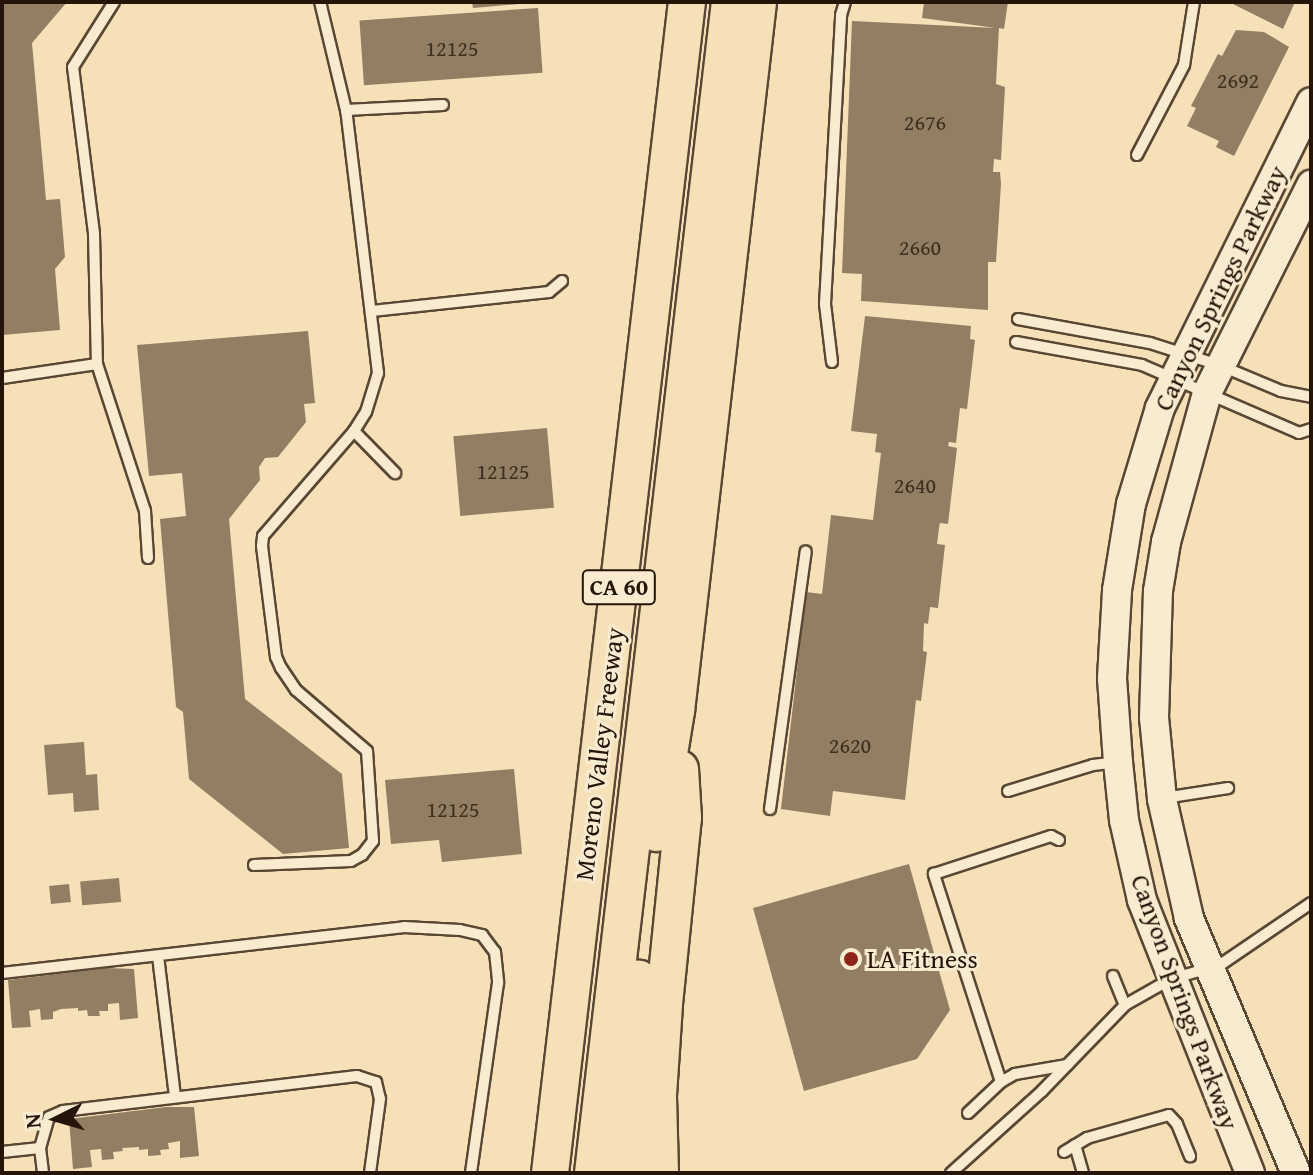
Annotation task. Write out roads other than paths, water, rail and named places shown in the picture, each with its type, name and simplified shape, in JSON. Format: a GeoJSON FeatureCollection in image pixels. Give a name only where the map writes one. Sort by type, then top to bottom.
{"type":"FeatureCollection","features":[{"type":"Feature","properties":{"kind":"highway","name":"Moreno Valley Freeway"},"geometry":{"type":"LineString","coordinates":[[550,1173],[687,2]]}},
{"type":"Feature","properties":{"kind":"highway"},"geometry":{"type":"LineString","coordinates":[[593,1173],[730,2]]}},
{"type":"Feature","properties":{"kind":"highway","name":"CA 60"},"geometry":{"type":"LineString","coordinates":[[624,1173],[642,953],[658,816],[676,711],[758,2]]}},
{"type":"Feature","properties":{"kind":"highway"},"geometry":{"type":"LineString","coordinates":[[660,1173],[658,1095],[683,818],[676,711]]}},
{"type":"Feature","properties":{"kind":"street","name":"Canyon Springs Parkway"},"geometry":{"type":"LineString","coordinates":[[1250,1173],[1142,900],[1124,820],[1118,762],[1112,678],[1117,590],[1131,504],[1160,408],[1178,366],[1311,102]]}},
{"type":"Feature","properties":{"kind":"street","name":"Canyon Springs Parkway"},"geometry":{"type":"LineString","coordinates":[[1296,1173],[1207,968],[1189,918],[1162,799],[1154,718],[1158,591],[1166,542],[1207,393],[1311,185]]}},
{"type":"Feature","properties":{"kind":"lane"},"geometry":{"type":"LineString","coordinates":[[114,2],[73,67],[94,234],[97,364],[145,511],[148,558]]}},
{"type":"Feature","properties":{"kind":"lane"},"geometry":{"type":"LineString","coordinates":[[254,865],[351,861],[362,855],[373,841],[367,751],[296,690],[281,668],[276,657],[262,546],[263,536],[354,431],[366,412],[378,373],[346,110],[320,2]]}},
{"type":"Feature","properties":{"kind":"lane"},"geometry":{"type":"LineString","coordinates":[[832,362],[825,304],[841,15],[845,2]]}},
{"type":"Feature","properties":{"kind":"lane"},"geometry":{"type":"LineString","coordinates":[[1137,155],[1184,65],[1194,2]]}},
{"type":"Feature","properties":{"kind":"lane"},"geometry":{"type":"LineString","coordinates":[[346,110],[443,105]]}},
{"type":"Feature","properties":{"kind":"lane"},"geometry":{"type":"LineString","coordinates":[[372,311],[549,292],[562,281]]}},
{"type":"Feature","properties":{"kind":"lane"},"geometry":{"type":"LineString","coordinates":[[1018,319],[1150,343],[1207,393],[1299,433],[1311,429]]}},
{"type":"Feature","properties":{"kind":"lane"},"geometry":{"type":"LineString","coordinates":[[1016,342],[1142,365],[1219,365],[1281,391],[1311,397]]}},
{"type":"Feature","properties":{"kind":"lane"},"geometry":{"type":"LineString","coordinates":[[2,378],[97,364]]}},
{"type":"Feature","properties":{"kind":"lane"},"geometry":{"type":"LineString","coordinates":[[354,431],[395,473]]}},
{"type":"Feature","properties":{"kind":"lane"},"geometry":{"type":"LineString","coordinates":[[770,809],[806,551]]}},
{"type":"Feature","properties":{"kind":"lane"},"geometry":{"type":"LineString","coordinates":[[1008,791],[1093,765],[1118,762]]}},
{"type":"Feature","properties":{"kind":"lane"},"geometry":{"type":"LineString","coordinates":[[1162,799],[1228,788]]}},
{"type":"Feature","properties":{"kind":"lane"},"geometry":{"type":"LineString","coordinates":[[1001,1082],[934,874],[1051,836],[1059,840]]}},
{"type":"Feature","properties":{"kind":"lane"},"geometry":{"type":"LineString","coordinates":[[951,1173],[1067,1065],[1125,1005],[1171,979],[1220,965],[1311,903]]}},
{"type":"Feature","properties":{"kind":"lane"},"geometry":{"type":"LineString","coordinates":[[2,973],[404,927],[460,930],[482,935],[495,952],[498,983],[471,1173]]}},
{"type":"Feature","properties":{"kind":"lane"},"geometry":{"type":"LineString","coordinates":[[158,956],[175,1096]]}},
{"type":"Feature","properties":{"kind":"lane"},"geometry":{"type":"LineString","coordinates":[[1113,976],[1125,1005]]}},
{"type":"Feature","properties":{"kind":"lane"},"geometry":{"type":"LineString","coordinates":[[968,1113],[1001,1082],[1015,1074],[1067,1065]]}},
{"type":"Feature","properties":{"kind":"lane"},"geometry":{"type":"LineString","coordinates":[[43,1173],[40,1148],[49,1117],[63,1111],[357,1076],[376,1082],[380,1099],[370,1173]]}},
{"type":"Feature","properties":{"kind":"lane"},"geometry":{"type":"LineString","coordinates":[[1064,1152],[1087,1138],[1169,1115],[1177,1124],[1190,1156]]}},
{"type":"Feature","properties":{"kind":"lane"},"geometry":{"type":"LineString","coordinates":[[1075,1145],[1083,1173]]}},
{"type":"Feature","properties":{"kind":"lane"},"geometry":{"type":"LineString","coordinates":[[2,1152],[40,1148]]}},
{"type":"Feature","properties":{"kind":"place","name":"LA Fitness"},"geometry":{"type":"Point","coordinates":[851,959]}}]}
